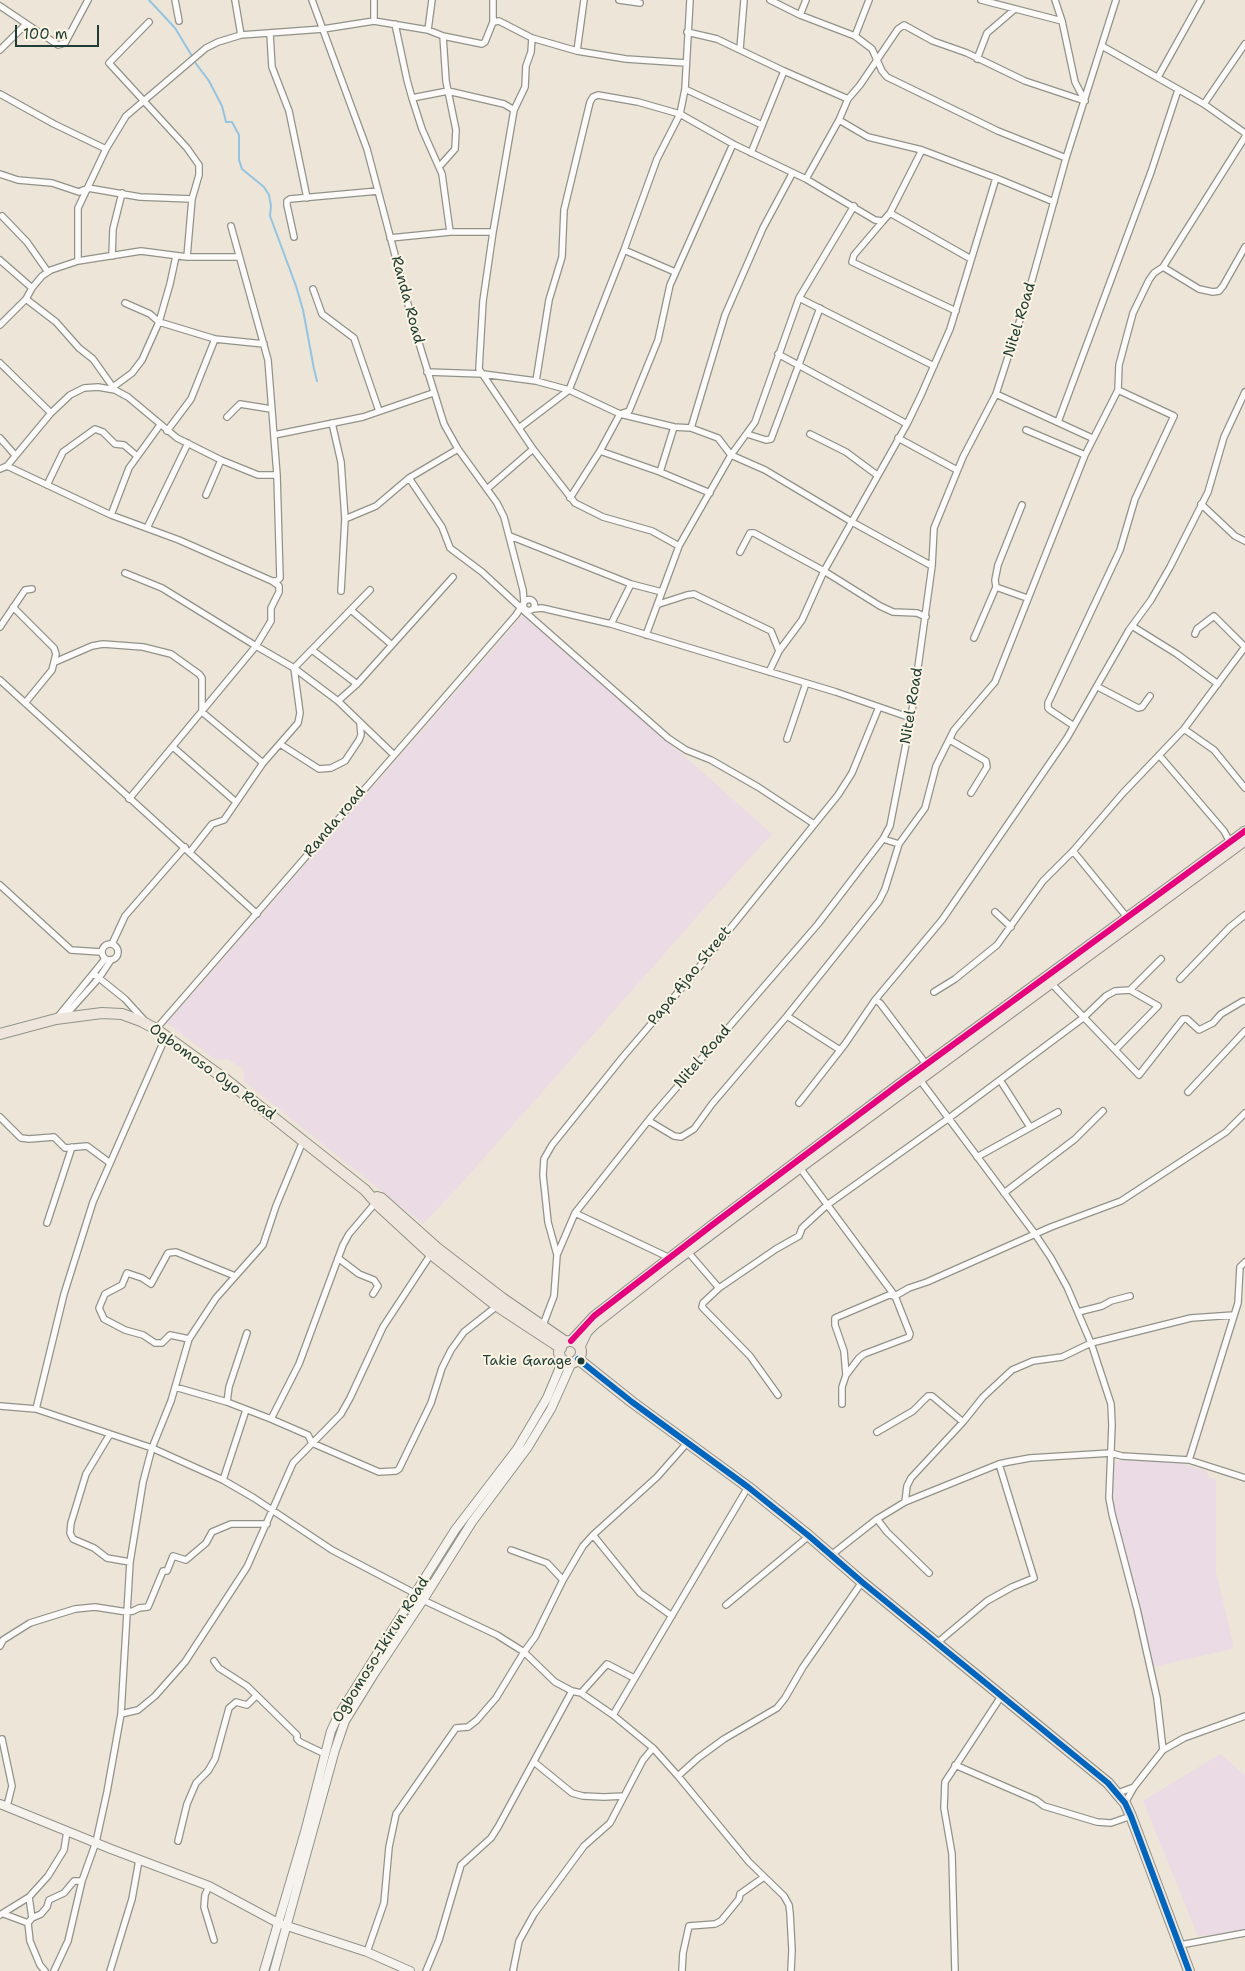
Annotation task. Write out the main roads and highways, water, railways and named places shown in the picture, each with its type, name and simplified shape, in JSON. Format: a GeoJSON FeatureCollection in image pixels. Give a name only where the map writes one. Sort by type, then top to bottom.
{"type":"FeatureCollection","features":[{"type":"Feature","properties":{"kind":"highway","name":"Ogbomoso Oyo Road"},"geometry":{"type":"LineString","coordinates":[[0,1034],[60,1018],[102,1013],[122,1014],[153,1027],[225,1079],[502,1298],[569,1345]]}},
{"type":"Feature","properties":{"kind":"highway","name":"Ogbomoso Oyo Road"},"geometry":{"type":"LineString","coordinates":[[376,1199],[431,1254],[497,1306],[569,1345]]}},
{"type":"Feature","properties":{"kind":"highway"},"geometry":{"type":"LineString","coordinates":[[571,1361],[581,1354],[569,1345],[560,1355],[748,1487],[1094,1770],[1118,1793],[1131,1816],[1189,1971]]}},
{"type":"Feature","properties":{"kind":"main road"},"geometry":{"type":"LineString","coordinates":[[569,1345],[800,1168],[926,1064],[1126,916],[1245,831]]}},
{"type":"Feature","properties":{"kind":"main road"},"geometry":{"type":"LineString","coordinates":[[569,1345],[594,1316],[670,1258],[854,1123],[920,1080],[1245,841]]}},
{"type":"Feature","properties":{"kind":"main road","name":"Ogbomoso-Ikirun Road"},"geometry":{"type":"LineString","coordinates":[[264,1971],[331,1731],[344,1704],[416,1594],[455,1530],[522,1441],[571,1361]]}},
{"type":"Feature","properties":{"kind":"main road","name":"Ogbomoso-Ikirun Road"},"geometry":{"type":"LineString","coordinates":[[274,1971],[335,1750],[345,1721],[472,1522],[528,1447],[551,1409],[571,1361]]}},
{"type":"Feature","properties":{"kind":"main road"},"geometry":{"type":"LineString","coordinates":[[3,1805],[209,1886],[287,1927],[367,1952],[410,1971]]}},
{"type":"Feature","properties":{"kind":"waterway"},"geometry":{"type":"LineString","coordinates":[[149,0],[175,28],[192,56]]}},
{"type":"Feature","properties":{"kind":"waterway"},"geometry":{"type":"LineString","coordinates":[[194,61],[209,81],[222,106],[226,122],[232,122],[239,135],[239,160],[242,169],[264,187],[269,195],[270,216],[303,310],[317,381]]}},
{"type":"Feature","properties":{"kind":"place","name":"Takie Garage"},"geometry":{"type":"Point","coordinates":[581,1361]}}]}
